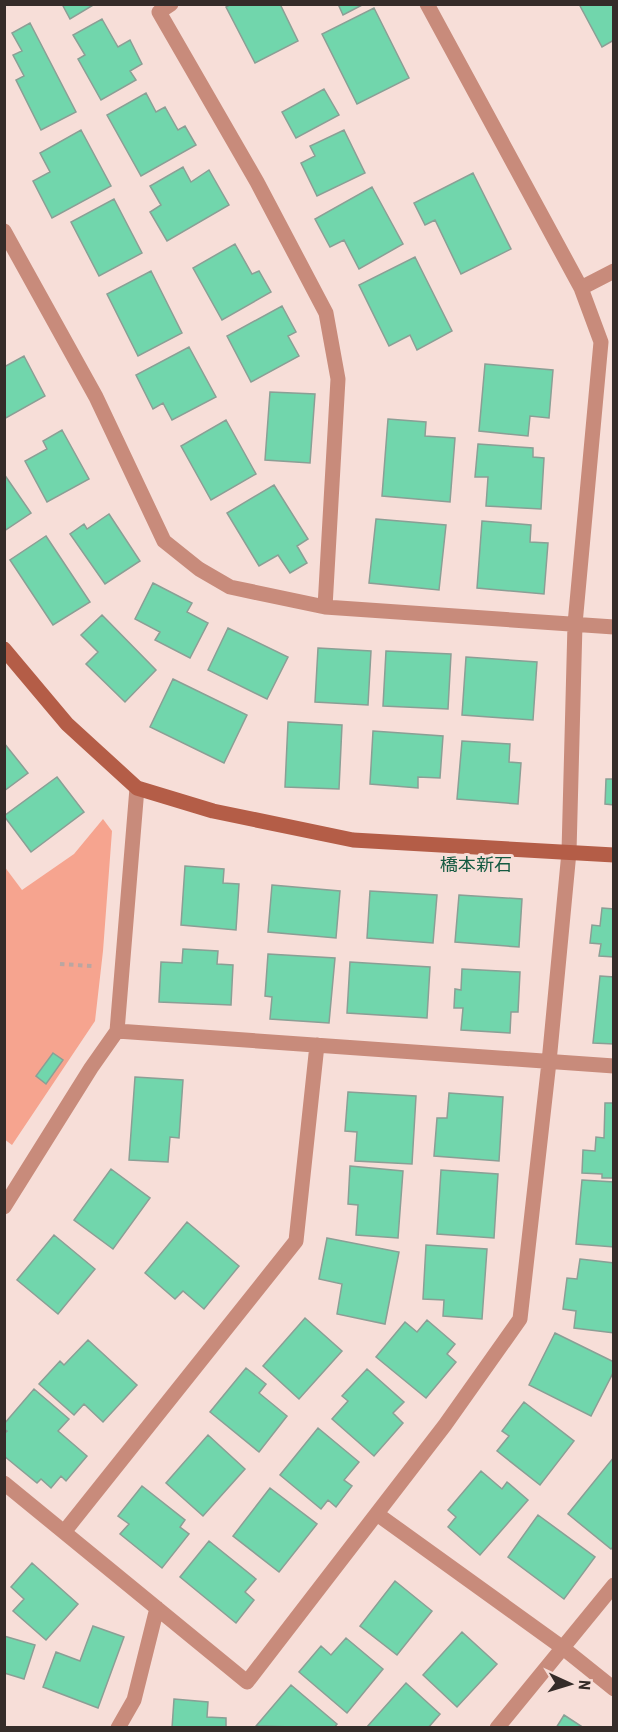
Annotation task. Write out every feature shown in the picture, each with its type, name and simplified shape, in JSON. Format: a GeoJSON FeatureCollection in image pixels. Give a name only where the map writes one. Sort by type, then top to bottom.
{"type":"FeatureCollection","features":[{"type":"Feature","properties":{"kind":"street"},"geometry":{"type":"LineString","coordinates":[[171,4],[159,12],[257,182],[326,313],[338,379],[325,608]]}},
{"type":"Feature","properties":{"kind":"street"},"geometry":{"type":"LineString","coordinates":[[4,1483],[247,1682],[445,1425],[520,1319],[549,1062],[569,852],[575,624],[601,342],[581,288],[427,4]]}},
{"type":"Feature","properties":{"kind":"street"},"geometry":{"type":"LineString","coordinates":[[4,231],[96,397],[164,541],[199,569],[230,587],[325,608],[614,627]]}},
{"type":"Feature","properties":{"kind":"street"},"geometry":{"type":"LineString","coordinates":[[581,288],[614,271]]}},
{"type":"Feature","properties":{"kind":"street"},"geometry":{"type":"LineString","coordinates":[[4,649],[67,724],[137,788],[213,811],[353,840],[614,855]]}},
{"type":"Feature","properties":{"kind":"street"},"geometry":{"type":"LineString","coordinates":[[4,1207],[91,1068],[117,1031],[137,788]]}},
{"type":"Feature","properties":{"kind":"street"},"geometry":{"type":"LineString","coordinates":[[117,1031],[614,1066]]}},
{"type":"Feature","properties":{"kind":"street"},"geometry":{"type":"LineString","coordinates":[[64,1532],[296,1241],[317,1045]]}},
{"type":"Feature","properties":{"kind":"street"},"geometry":{"type":"LineString","coordinates":[[377,1514],[563,1648],[614,1689]]}},
{"type":"Feature","properties":{"kind":"street"},"geometry":{"type":"LineString","coordinates":[[497,1728],[614,1586]]}},
{"type":"Feature","properties":{"kind":"street"},"geometry":{"type":"LineString","coordinates":[[117,1728],[134,1700],[158,1608]]}},
{"type":"Feature","properties":{"kind":"shaded area"},"geometry":{"type":"Polygon","coordinates":[[[103,819],[112,831],[95,1021],[12,1145],[4,1139],[4,866],[22,890],[74,854],[103,819]]]}},
{"type":"Feature","properties":{"kind":"building"},"geometry":{"type":"Polygon","coordinates":[[[62,4],[95,4],[70,19],[62,4]]]}},
{"type":"Feature","properties":{"kind":"building"},"geometry":{"type":"Polygon","coordinates":[[[231,4],[280,4],[298,41],[255,63],[226,7],[231,4]]]}},
{"type":"Feature","properties":{"kind":"building"},"geometry":{"type":"Polygon","coordinates":[[[338,4],[364,4],[343,15],[338,4]]]}},
{"type":"Feature","properties":{"kind":"building"},"geometry":{"type":"Polygon","coordinates":[[[579,4],[614,4],[614,40],[602,47],[579,4]]]}},
{"type":"Feature","properties":{"kind":"building"},"geometry":{"type":"Polygon","coordinates":[[[374,8],[409,78],[357,104],[322,34],[374,8]]]}},
{"type":"Feature","properties":{"kind":"building"},"geometry":{"type":"Polygon","coordinates":[[[102,19],[118,47],[130,40],[142,64],[130,71],[136,80],[101,100],[78,59],[85,55],[73,35],[102,19]]]}},
{"type":"Feature","properties":{"kind":"building"},"geometry":{"type":"Polygon","coordinates":[[[30,23],[76,112],[41,130],[16,80],[24,76],[13,55],[22,51],[12,33],[30,23]]]}},
{"type":"Feature","properties":{"kind":"building"},"geometry":{"type":"Polygon","coordinates":[[[324,89],[339,115],[296,138],[282,112],[324,89]]]}},
{"type":"Feature","properties":{"kind":"building"},"geometry":{"type":"Polygon","coordinates":[[[146,93],[156,112],[165,107],[178,130],[185,126],[196,145],[141,176],[107,115],[146,93]]]}},
{"type":"Feature","properties":{"kind":"building"},"geometry":{"type":"Polygon","coordinates":[[[81,130],[111,186],[52,218],[33,181],[50,172],[40,153],[81,130]]]}},
{"type":"Feature","properties":{"kind":"building"},"geometry":{"type":"Polygon","coordinates":[[[344,130],[365,173],[317,196],[301,163],[315,156],[310,146],[344,130]]]}},
{"type":"Feature","properties":{"kind":"building"},"geometry":{"type":"Polygon","coordinates":[[[183,167],[191,182],[209,170],[229,205],[167,241],[150,212],[161,205],[150,186],[183,167]]]}},
{"type":"Feature","properties":{"kind":"building"},"geometry":{"type":"Polygon","coordinates":[[[473,173],[511,249],[461,274],[435,220],[425,225],[414,203],[473,173]]]}},
{"type":"Feature","properties":{"kind":"building"},"geometry":{"type":"Polygon","coordinates":[[[372,187],[403,244],[359,269],[344,240],[330,247],[315,219],[372,187]]]}},
{"type":"Feature","properties":{"kind":"building"},"geometry":{"type":"Polygon","coordinates":[[[114,199],[142,253],[99,276],[71,222],[114,199]]]}},
{"type":"Feature","properties":{"kind":"building"},"geometry":{"type":"Polygon","coordinates":[[[235,244],[252,274],[259,271],[271,292],[222,320],[193,268],[235,244]]]}},
{"type":"Feature","properties":{"kind":"building"},"geometry":{"type":"Polygon","coordinates":[[[415,257],[452,331],[417,350],[410,335],[389,346],[359,285],[415,257]]]}},
{"type":"Feature","properties":{"kind":"building"},"geometry":{"type":"Polygon","coordinates":[[[151,271],[182,333],[138,356],[107,294],[151,271]]]}},
{"type":"Feature","properties":{"kind":"building"},"geometry":{"type":"Polygon","coordinates":[[[282,306],[296,332],[288,336],[299,356],[251,382],[227,336],[282,306]]]}},
{"type":"Feature","properties":{"kind":"building"},"geometry":{"type":"Polygon","coordinates":[[[189,347],[216,397],[172,420],[163,403],[153,409],[136,375],[189,347]]]}},
{"type":"Feature","properties":{"kind":"building"},"geometry":{"type":"Polygon","coordinates":[[[24,356],[45,396],[4,419],[4,367],[24,356]]]}},
{"type":"Feature","properties":{"kind":"building"},"geometry":{"type":"Polygon","coordinates":[[[485,364],[553,370],[549,418],[530,416],[528,436],[479,431],[485,364]]]}},
{"type":"Feature","properties":{"kind":"building"},"geometry":{"type":"Polygon","coordinates":[[[270,392],[315,394],[310,463],[265,460],[270,392]]]}},
{"type":"Feature","properties":{"kind":"building"},"geometry":{"type":"Polygon","coordinates":[[[388,419],[426,422],[425,436],[455,438],[450,502],[382,496],[388,419]]]}},
{"type":"Feature","properties":{"kind":"building"},"geometry":{"type":"Polygon","coordinates":[[[226,420],[256,474],[211,500],[181,446],[226,420]]]}},
{"type":"Feature","properties":{"kind":"building"},"geometry":{"type":"Polygon","coordinates":[[[62,430],[89,479],[47,502],[25,461],[47,449],[43,441],[62,430]]]}},
{"type":"Feature","properties":{"kind":"building"},"geometry":{"type":"Polygon","coordinates":[[[478,444],[533,448],[533,457],[544,458],[541,509],[486,506],[488,477],[475,477],[478,444]]]}},
{"type":"Feature","properties":{"kind":"building"},"geometry":{"type":"Polygon","coordinates":[[[4,474],[31,513],[4,531],[4,474]]]}},
{"type":"Feature","properties":{"kind":"building"},"geometry":{"type":"Polygon","coordinates":[[[274,485],[308,539],[297,546],[307,563],[290,573],[278,555],[259,566],[227,513],[274,485]]]}},
{"type":"Feature","properties":{"kind":"building"},"geometry":{"type":"Polygon","coordinates":[[[109,514],[140,561],[105,584],[70,534],[84,524],[87,529],[109,514]]]}},
{"type":"Feature","properties":{"kind":"building"},"geometry":{"type":"Polygon","coordinates":[[[376,519],[446,525],[439,590],[369,583],[376,519]]]}},
{"type":"Feature","properties":{"kind":"building"},"geometry":{"type":"Polygon","coordinates":[[[482,521],[531,525],[530,542],[548,543],[544,594],[477,588],[482,521]]]}},
{"type":"Feature","properties":{"kind":"building"},"geometry":{"type":"Polygon","coordinates":[[[46,536],[90,602],[53,625],[10,560],[46,536]]]}},
{"type":"Feature","properties":{"kind":"building"},"geometry":{"type":"Polygon","coordinates":[[[153,583],[192,603],[187,612],[208,623],[190,658],[155,640],[160,632],[135,619],[153,583]]]}},
{"type":"Feature","properties":{"kind":"building"},"geometry":{"type":"Polygon","coordinates":[[[102,615],[156,670],[125,702],[86,664],[98,652],[81,635],[102,615]]]}},
{"type":"Feature","properties":{"kind":"building"},"geometry":{"type":"Polygon","coordinates":[[[228,628],[288,657],[267,699],[208,670],[228,628]]]}},
{"type":"Feature","properties":{"kind":"building"},"geometry":{"type":"Polygon","coordinates":[[[318,648],[371,651],[368,705],[315,702],[318,648]]]}},
{"type":"Feature","properties":{"kind":"building"},"geometry":{"type":"Polygon","coordinates":[[[386,651],[451,654],[448,709],[383,706],[386,651]]]}},
{"type":"Feature","properties":{"kind":"building"},"geometry":{"type":"Polygon","coordinates":[[[466,657],[537,662],[533,720],[462,715],[466,657]]]}},
{"type":"Feature","properties":{"kind":"building"},"geometry":{"type":"Polygon","coordinates":[[[173,679],[247,715],[224,763],[150,727],[173,679]]]}},
{"type":"Feature","properties":{"kind":"building"},"geometry":{"type":"Polygon","coordinates":[[[288,722],[342,725],[339,789],[285,787],[288,722]]]}},
{"type":"Feature","properties":{"kind":"building"},"geometry":{"type":"Polygon","coordinates":[[[373,731],[443,736],[440,778],[418,777],[418,788],[370,784],[373,731]]]}},
{"type":"Feature","properties":{"kind":"building"},"geometry":{"type":"Polygon","coordinates":[[[462,741],[510,744],[509,762],[521,763],[518,804],[457,799],[462,741]]]}},
{"type":"Feature","properties":{"kind":"building"},"geometry":{"type":"Polygon","coordinates":[[[4,743],[28,773],[4,791],[4,743]]]}},
{"type":"Feature","properties":{"kind":"building"},"geometry":{"type":"Polygon","coordinates":[[[57,777],[84,812],[31,852],[4,816],[57,777]]]}},
{"type":"Feature","properties":{"kind":"building"},"geometry":{"type":"Polygon","coordinates":[[[606,779],[614,779],[614,805],[605,804],[606,779]]]}},
{"type":"Feature","properties":{"kind":"building"},"geometry":{"type":"Polygon","coordinates":[[[185,866],[224,869],[223,883],[239,884],[236,930],[181,925],[185,866]]]}},
{"type":"Feature","properties":{"kind":"building"},"geometry":{"type":"Polygon","coordinates":[[[272,885],[340,891],[336,938],[268,932],[272,885]]]}},
{"type":"Feature","properties":{"kind":"building"},"geometry":{"type":"Polygon","coordinates":[[[370,891],[437,895],[433,943],[367,938],[370,891]]]}},
{"type":"Feature","properties":{"kind":"building"},"geometry":{"type":"Polygon","coordinates":[[[459,895],[522,899],[519,947],[455,942],[459,895]]]}},
{"type":"Feature","properties":{"kind":"building"},"geometry":{"type":"Polygon","coordinates":[[[602,908],[614,909],[614,957],[599,956],[601,944],[590,943],[592,925],[600,926],[602,908]]]}},
{"type":"Feature","properties":{"kind":"building"},"geometry":{"type":"Polygon","coordinates":[[[183,949],[218,951],[217,964],[233,965],[231,1005],[159,1002],[161,962],[182,963],[183,949]]]}},
{"type":"Feature","properties":{"kind":"building"},"geometry":{"type":"Polygon","coordinates":[[[268,954],[335,958],[329,1023],[270,1019],[272,997],[265,996],[268,954]]]}},
{"type":"Feature","properties":{"kind":"building"},"geometry":{"type":"Polygon","coordinates":[[[350,962],[430,967],[427,1018],[347,1013],[350,962]]]}},
{"type":"Feature","properties":{"kind":"building"},"geometry":{"type":"Polygon","coordinates":[[[462,969],[520,972],[518,1012],[511,1012],[510,1033],[461,1030],[463,1008],[454,1008],[455,989],[461,990],[462,969]]]}},
{"type":"Feature","properties":{"kind":"building"},"geometry":{"type":"Polygon","coordinates":[[[600,976],[614,977],[614,1044],[593,1043],[600,976]]]}},
{"type":"Feature","properties":{"kind":"building"},"geometry":{"type":"Polygon","coordinates":[[[53,1053],[63,1060],[46,1084],[36,1076],[53,1053]]]}},
{"type":"Feature","properties":{"kind":"building"},"geometry":{"type":"Polygon","coordinates":[[[135,1077],[183,1080],[179,1138],[170,1137],[168,1162],[129,1160],[135,1077]]]}},
{"type":"Feature","properties":{"kind":"building"},"geometry":{"type":"Polygon","coordinates":[[[348,1092],[416,1096],[412,1164],[355,1161],[357,1132],[345,1131],[348,1092]]]}},
{"type":"Feature","properties":{"kind":"building"},"geometry":{"type":"Polygon","coordinates":[[[449,1093],[503,1097],[499,1161],[434,1156],[437,1118],[447,1118],[449,1093]]]}},
{"type":"Feature","properties":{"kind":"building"},"geometry":{"type":"Polygon","coordinates":[[[605,1103],[614,1103],[614,1178],[602,1178],[602,1174],[582,1173],[583,1150],[595,1151],[596,1137],[604,1138],[605,1103]]]}},
{"type":"Feature","properties":{"kind":"building"},"geometry":{"type":"Polygon","coordinates":[[[350,1166],[403,1171],[398,1238],[356,1235],[358,1205],[348,1204],[350,1166]]]}},
{"type":"Feature","properties":{"kind":"building"},"geometry":{"type":"Polygon","coordinates":[[[111,1169],[150,1198],[113,1249],[74,1220],[111,1169]]]}},
{"type":"Feature","properties":{"kind":"building"},"geometry":{"type":"Polygon","coordinates":[[[441,1170],[498,1174],[494,1238],[437,1234],[441,1170]]]}},
{"type":"Feature","properties":{"kind":"building"},"geometry":{"type":"Polygon","coordinates":[[[582,1180],[614,1182],[614,1247],[576,1244],[582,1180]]]}},
{"type":"Feature","properties":{"kind":"building"},"geometry":{"type":"Polygon","coordinates":[[[187,1222],[239,1266],[204,1309],[183,1291],[175,1299],[145,1273],[187,1222]]]}},
{"type":"Feature","properties":{"kind":"building"},"geometry":{"type":"Polygon","coordinates":[[[54,1235],[95,1269],[58,1314],[17,1280],[54,1235]]]}},
{"type":"Feature","properties":{"kind":"building"},"geometry":{"type":"Polygon","coordinates":[[[327,1238],[399,1252],[385,1324],[337,1314],[342,1284],[319,1279],[327,1238]]]}},
{"type":"Feature","properties":{"kind":"building"},"geometry":{"type":"Polygon","coordinates":[[[426,1245],[487,1249],[482,1319],[443,1316],[444,1300],[423,1299],[426,1245]]]}},
{"type":"Feature","properties":{"kind":"building"},"geometry":{"type":"Polygon","coordinates":[[[580,1259],[614,1263],[614,1333],[574,1328],[576,1311],[563,1309],[567,1278],[577,1279],[580,1259]]]}},
{"type":"Feature","properties":{"kind":"building"},"geometry":{"type":"Polygon","coordinates":[[[305,1318],[342,1351],[299,1399],[263,1366],[305,1318]]]}},
{"type":"Feature","properties":{"kind":"building"},"geometry":{"type":"Polygon","coordinates":[[[427,1320],[455,1344],[447,1354],[456,1362],[426,1398],[376,1357],[405,1322],[417,1332],[427,1320]]]}},
{"type":"Feature","properties":{"kind":"building"},"geometry":{"type":"Polygon","coordinates":[[[555,1333],[614,1362],[614,1371],[591,1416],[529,1385],[555,1333]]]}},
{"type":"Feature","properties":{"kind":"building"},"geometry":{"type":"Polygon","coordinates":[[[88,1340],[137,1385],[103,1422],[84,1404],[74,1415],[39,1384],[60,1361],[64,1365],[88,1340]]]}},
{"type":"Feature","properties":{"kind":"building"},"geometry":{"type":"Polygon","coordinates":[[[246,1368],[266,1384],[259,1393],[287,1416],[259,1452],[210,1412],[246,1368]]]}},
{"type":"Feature","properties":{"kind":"building"},"geometry":{"type":"Polygon","coordinates":[[[367,1369],[404,1402],[393,1413],[403,1423],[374,1456],[332,1419],[348,1401],[342,1396],[367,1369]]]}},
{"type":"Feature","properties":{"kind":"building"},"geometry":{"type":"Polygon","coordinates":[[[34,1389],[69,1419],[58,1431],[87,1456],[66,1481],[61,1476],[51,1488],[41,1479],[37,1483],[4,1456],[4,1434],[7,1431],[4,1429],[4,1424],[34,1389]]]}},
{"type":"Feature","properties":{"kind":"building"},"geometry":{"type":"Polygon","coordinates":[[[524,1402],[574,1441],[540,1485],[497,1451],[509,1436],[502,1431],[524,1402]]]}},
{"type":"Feature","properties":{"kind":"building"},"geometry":{"type":"Polygon","coordinates":[[[318,1428],[359,1462],[344,1480],[352,1486],[336,1507],[328,1500],[321,1509],[280,1475],[318,1428]]]}},
{"type":"Feature","properties":{"kind":"building"},"geometry":{"type":"Polygon","coordinates":[[[208,1435],[245,1469],[203,1516],[166,1483],[208,1435]]]}},
{"type":"Feature","properties":{"kind":"building"},"geometry":{"type":"Polygon","coordinates":[[[614,1457],[614,1546],[611,1549],[568,1514],[614,1457]]]}},
{"type":"Feature","properties":{"kind":"building"},"geometry":{"type":"Polygon","coordinates":[[[481,1471],[502,1489],[507,1482],[528,1500],[480,1555],[448,1527],[456,1517],[448,1510],[481,1471]]]}},
{"type":"Feature","properties":{"kind":"building"},"geometry":{"type":"Polygon","coordinates":[[[142,1486],[185,1520],[180,1527],[189,1534],[162,1568],[120,1534],[129,1524],[118,1516],[142,1486]]]}},
{"type":"Feature","properties":{"kind":"building"},"geometry":{"type":"Polygon","coordinates":[[[270,1488],[317,1524],[279,1572],[233,1536],[270,1488]]]}},
{"type":"Feature","properties":{"kind":"building"},"geometry":{"type":"Polygon","coordinates":[[[538,1515],[595,1557],[564,1599],[508,1557],[538,1515]]]}},
{"type":"Feature","properties":{"kind":"building"},"geometry":{"type":"Polygon","coordinates":[[[209,1541],[256,1579],[245,1592],[254,1600],[236,1623],[180,1577],[209,1541]]]}},
{"type":"Feature","properties":{"kind":"building"},"geometry":{"type":"Polygon","coordinates":[[[32,1563],[78,1604],[46,1640],[13,1611],[24,1599],[11,1587],[32,1563]]]}},
{"type":"Feature","properties":{"kind":"building"},"geometry":{"type":"Polygon","coordinates":[[[395,1581],[432,1611],[397,1655],[360,1626],[395,1581]]]}},
{"type":"Feature","properties":{"kind":"building"},"geometry":{"type":"Polygon","coordinates":[[[93,1626],[124,1637],[98,1708],[43,1687],[56,1652],[80,1661],[93,1626]]]}},
{"type":"Feature","properties":{"kind":"building"},"geometry":{"type":"Polygon","coordinates":[[[462,1632],[497,1664],[457,1707],[423,1675],[462,1632]]]}},
{"type":"Feature","properties":{"kind":"building"},"geometry":{"type":"Polygon","coordinates":[[[4,1636],[35,1645],[24,1679],[4,1673],[4,1636]]]}},
{"type":"Feature","properties":{"kind":"building"},"geometry":{"type":"Polygon","coordinates":[[[346,1638],[383,1669],[347,1713],[299,1672],[321,1646],[331,1655],[346,1638]]]}},
{"type":"Feature","properties":{"kind":"building"},"geometry":{"type":"Polygon","coordinates":[[[406,1683],[440,1714],[428,1728],[366,1728],[406,1683]]]}},
{"type":"Feature","properties":{"kind":"building"},"geometry":{"type":"Polygon","coordinates":[[[291,1685],[337,1724],[334,1728],[256,1726],[291,1685]]]}},
{"type":"Feature","properties":{"kind":"building"},"geometry":{"type":"Polygon","coordinates":[[[174,1699],[208,1702],[207,1717],[226,1718],[226,1728],[172,1728],[174,1699]]]}},
{"type":"Feature","properties":{"kind":"building"},"geometry":{"type":"Polygon","coordinates":[[[564,1715],[584,1728],[556,1728],[564,1715]]]}},
{"type":"Feature","properties":{"kind":"district","name":"橋本新石"},"geometry":{"type":"Point","coordinates":[476,865]}}]}
